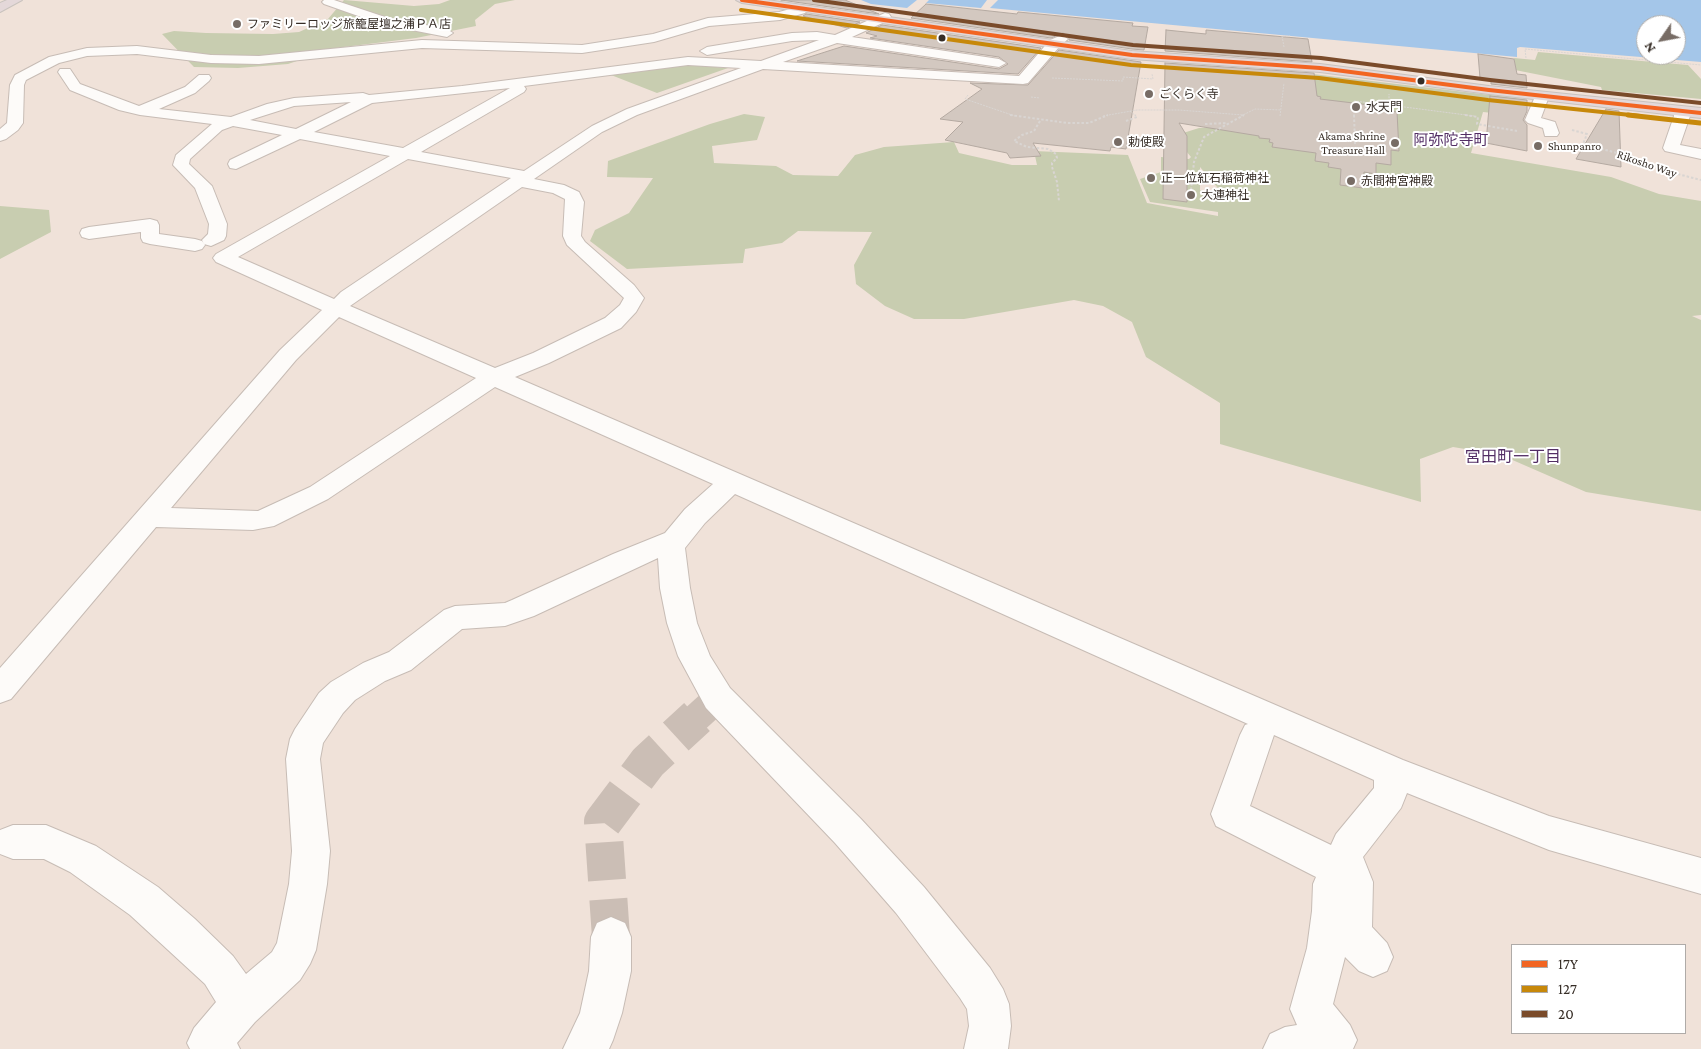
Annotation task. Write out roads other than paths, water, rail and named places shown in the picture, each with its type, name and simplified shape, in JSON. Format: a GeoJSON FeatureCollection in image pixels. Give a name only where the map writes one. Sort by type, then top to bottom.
{"type":"FeatureCollection","features":[{"type":"Feature","properties":{"kind":"highway"},"geometry":{"type":"LineString","coordinates":[[0,8],[16,0]]}},
{"type":"Feature","properties":{"kind":"highway"},"geometry":{"type":"LineString","coordinates":[[742,0],[801,10],[882,18],[1143,51],[1322,63],[1701,107]]}},
{"type":"Feature","properties":{"kind":"highway"},"geometry":{"type":"LineString","coordinates":[[771,0],[882,18]]}},
{"type":"Feature","properties":{"kind":"highway"},"geometry":{"type":"LineString","coordinates":[[1059,41],[1132,55],[1320,68],[1489,90],[1701,113]]}},
{"type":"Feature","properties":{"kind":"street"},"geometry":{"type":"LineString","coordinates":[[328,2],[385,21],[432,29],[472,39],[546,46],[543,49]]}},
{"type":"Feature","properties":{"kind":"street"},"geometry":{"type":"LineString","coordinates":[[0,136],[13,127],[17,107],[16,85],[20,78],[54,60],[87,52],[138,50],[211,59],[259,60],[422,44],[543,49],[589,48],[673,34],[690,26],[714,21],[786,15],[801,10]]}},
{"type":"Feature","properties":{"kind":"street"},"geometry":{"type":"LineString","coordinates":[[786,15],[792,20],[801,37]]}},
{"type":"Feature","properties":{"kind":"street"},"geometry":{"type":"LineString","coordinates":[[0,690],[288,355],[348,296],[591,132],[612,121],[632,112],[834,39],[882,18]]}},
{"type":"Feature","properties":{"kind":"street"},"geometry":{"type":"LineString","coordinates":[[664,65],[703,52],[817,36],[1031,72]]}},
{"type":"Feature","properties":{"kind":"street"},"geometry":{"type":"LineString","coordinates":[[236,164],[369,99],[688,62],[1023,80],[1059,41]]}},
{"type":"Feature","properties":{"kind":"street"},"geometry":{"type":"LineString","coordinates":[[65,72],[76,87],[92,96],[100,96],[124,107],[140,111],[234,122],[404,154],[522,179],[574,196],[572,236],[576,245],[634,298],[630,308],[613,324],[541,358],[492,378],[319,494],[264,519],[253,521],[149,517]]}},
{"type":"Feature","properties":{"kind":"street"},"geometry":{"type":"LineString","coordinates":[[140,111],[190,90],[204,78]]}},
{"type":"Feature","properties":{"kind":"street"},"geometry":{"type":"LineString","coordinates":[[528,82],[518,90],[223,258],[492,378],[1391,771],[1549,833],[1701,876]]}},
{"type":"Feature","properties":{"kind":"street"},"geometry":{"type":"LineString","coordinates":[[195,245],[217,236],[218,224],[203,186],[181,165],[181,162],[189,151],[217,128],[272,107],[294,102],[352,97],[379,98]]}},
{"type":"Feature","properties":{"kind":"street"},"geometry":{"type":"LineString","coordinates":[[1541,100],[1533,120],[1550,129]]}},
{"type":"Feature","properties":{"kind":"street"},"geometry":{"type":"LineString","coordinates":[[0,109],[17,107]]}},
{"type":"Feature","properties":{"kind":"street"},"geometry":{"type":"LineString","coordinates":[[1680,111],[1682,116],[1671,148],[1701,154]]}},
{"type":"Feature","properties":{"kind":"street"},"geometry":{"type":"LineString","coordinates":[[89,233],[150,225],[150,238],[195,245],[237,243]]}},
{"type":"Feature","properties":{"kind":"street"},"geometry":{"type":"LineString","coordinates":[[732,482],[695,516],[675,540],[671,548],[682,623],[701,670],[718,698],[841,824],[910,900],[975,983],[988,1004],[990,1026],[986,1049]]}},
{"type":"Feature","properties":{"kind":"street"},"geometry":{"type":"LineString","coordinates":[[218,1049],[210,1042],[240,1007],[286,966],[296,950],[303,918],[311,851],[308,796],[303,777],[303,760],[307,739],[321,716],[343,691],[374,672],[400,661],[455,618],[504,614],[514,611],[623,561],[675,540]]}},
{"type":"Feature","properties":{"kind":"street"},"geometry":{"type":"LineString","coordinates":[[1257,735],[1229,814],[1327,863],[1351,872]]}},
{"type":"Feature","properties":{"kind":"street"},"geometry":{"type":"LineString","coordinates":[[1373,957],[1352,935],[1354,882],[1351,872],[1343,860],[1349,846],[1388,797],[1392,786],[1391,771]]}},
{"type":"Feature","properties":{"kind":"street"},"geometry":{"type":"LineString","coordinates":[[13,842],[46,842],[82,859],[144,901],[181,933],[218,970],[232,989],[240,1007]]}},
{"type":"Feature","properties":{"kind":"street"},"geometry":{"type":"LineString","coordinates":[[1285,1049],[1335,1040],[1312,1009],[1327,948],[1332,911],[1332,884],[1351,872]]}},
{"type":"Feature","properties":{"kind":"street"},"geometry":{"type":"LineString","coordinates":[[585,1049],[591,1040],[601,1013],[610,970],[611,937]]}},
{"type":"Feature","properties":{"kind":"water"},"geometry":{"type":"Polygon","coordinates":[[[861,0],[917,0],[907,8],[871,4],[861,0]]]}},
{"type":"Feature","properties":{"kind":"water"},"geometry":{"type":"Polygon","coordinates":[[[929,0],[987,0],[981,8],[926,3],[929,0]]]}},
{"type":"Feature","properties":{"kind":"water"},"geometry":{"type":"Polygon","coordinates":[[[998,0],[1701,0],[1701,62],[1686,61],[1686,15],[1636,15],[1636,57],[1520,47],[1517,48],[1517,57],[990,8],[998,0]]]}},
{"type":"Feature","properties":{"kind":"tunnel"},"geometry":{"type":"LineString","coordinates":[[696,718],[718,698]]}},
{"type":"Feature","properties":{"kind":"tunnel"},"geometry":{"type":"LineString","coordinates":[[611,937],[603,822],[648,762],[697,717]]}},
{"type":"Feature","properties":{"kind":"place","name":"ファミリーロッジ旅籠屋壇之浦ＰＡ店"},"geometry":{"type":"Point","coordinates":[237,24]}},
{"type":"Feature","properties":{"kind":"place","name":"ごくらく寺"},"geometry":{"type":"Point","coordinates":[1149,94]}},
{"type":"Feature","properties":{"kind":"place","name":"水天門"},"geometry":{"type":"Point","coordinates":[1356,107]}},
{"type":"Feature","properties":{"kind":"place","name":"勅使殿"},"geometry":{"type":"Point","coordinates":[1118,142]}},
{"type":"Feature","properties":{"kind":"place","name":"Akama Shrine Treasure Hall"},"geometry":{"type":"Point","coordinates":[1395,143]}},
{"type":"Feature","properties":{"kind":"place","name":"Shunpanro"},"geometry":{"type":"Point","coordinates":[1538,146]}},
{"type":"Feature","properties":{"kind":"place","name":"正一位紅石稲荷神社"},"geometry":{"type":"Point","coordinates":[1151,178]}},
{"type":"Feature","properties":{"kind":"place","name":"赤間神宮神殿"},"geometry":{"type":"Point","coordinates":[1351,181]}},
{"type":"Feature","properties":{"kind":"place","name":"大連神社"},"geometry":{"type":"Point","coordinates":[1191,195]}},
{"type":"Feature","properties":{"kind":"district","name":"阿弥陀寺町"},"geometry":{"type":"Point","coordinates":[1451,140]}},
{"type":"Feature","properties":{"kind":"district","name":"宮田町一丁目"},"geometry":{"type":"Point","coordinates":[1513,457]}}]}
